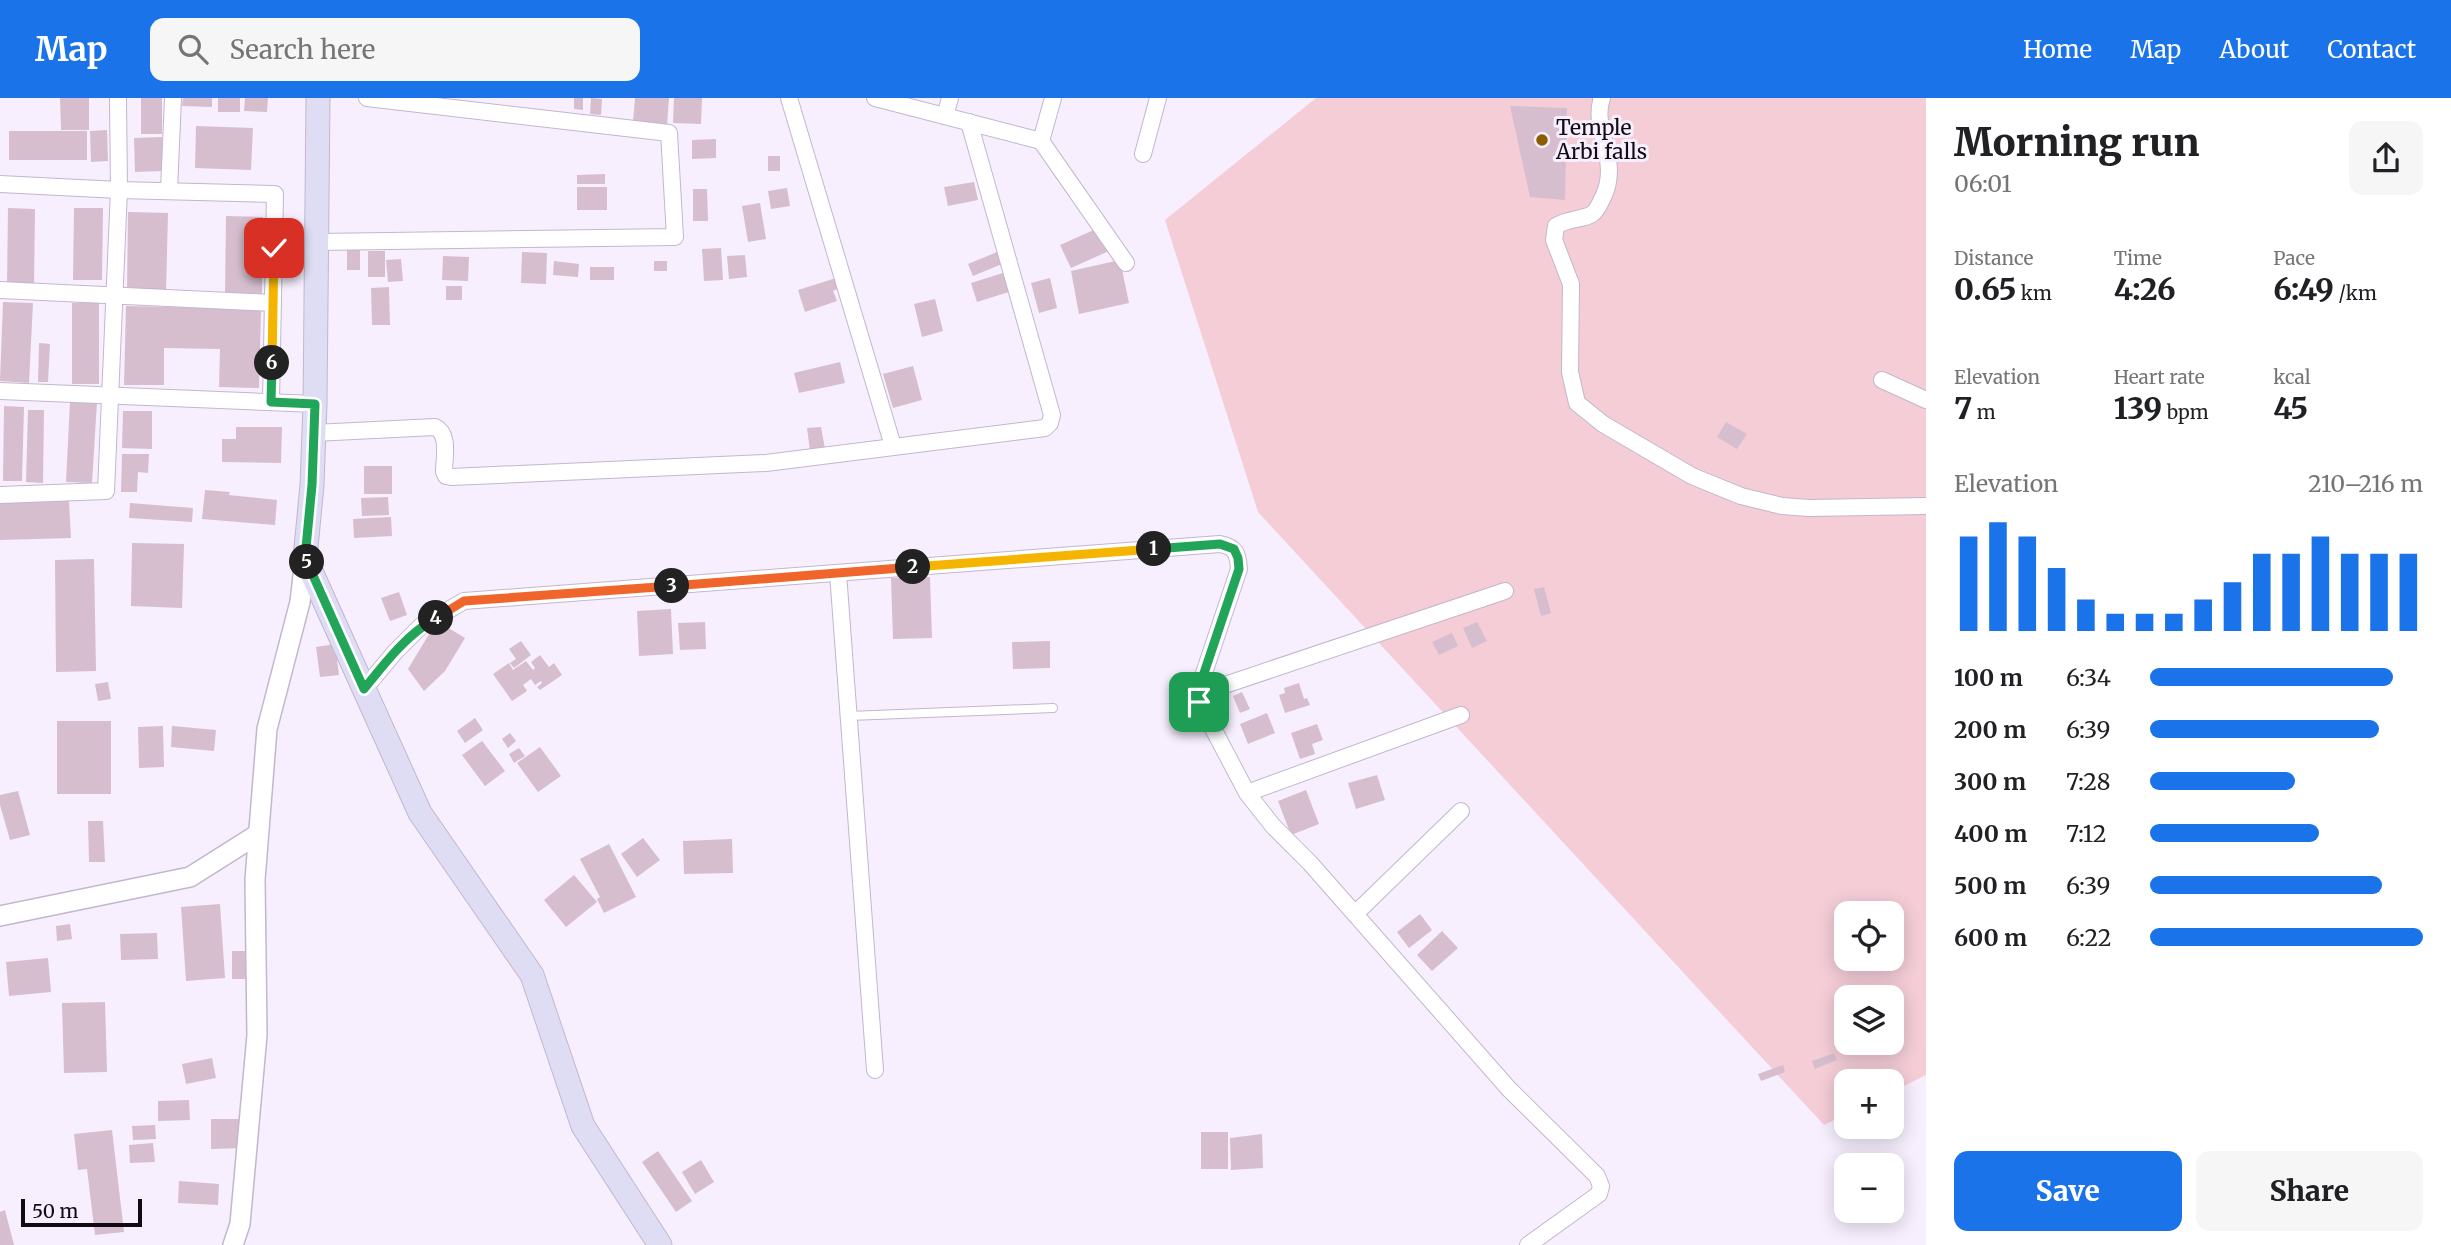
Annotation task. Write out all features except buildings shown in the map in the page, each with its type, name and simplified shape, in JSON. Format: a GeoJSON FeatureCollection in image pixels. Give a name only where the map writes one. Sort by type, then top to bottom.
{"type":"FeatureCollection","features":[{"type":"Feature","properties":{"kind":"main road"},"geometry":{"type":"LineString","coordinates":[[318,98],[315,404],[312,485],[305,558],[420,813],[532,975],[583,1126],[650,1239]]}},
{"type":"Feature","properties":{"kind":"street"},"geometry":{"type":"LineString","coordinates":[[0,495],[106,491],[120,190],[118,98]]}},
{"type":"Feature","properties":{"kind":"street"},"geometry":{"type":"LineString","coordinates":[[169,191],[173,98]]}},
{"type":"Feature","properties":{"kind":"street"},"geometry":{"type":"LineString","coordinates":[[318,242],[675,237],[669,133],[367,98]]}},
{"type":"Feature","properties":{"kind":"street"},"geometry":{"type":"LineString","coordinates":[[789,98],[892,446]]}},
{"type":"Feature","properties":{"kind":"street"},"geometry":{"type":"LineString","coordinates":[[875,98],[1041,141],[1126,263]]}},
{"type":"Feature","properties":{"kind":"street"},"geometry":{"type":"LineString","coordinates":[[945,116],[950,98]]}},
{"type":"Feature","properties":{"kind":"street"},"geometry":{"type":"LineString","coordinates":[[1041,141],[1053,98]]}},
{"type":"Feature","properties":{"kind":"street"},"geometry":{"type":"LineString","coordinates":[[1143,154],[1158,98]]}},
{"type":"Feature","properties":{"kind":"street"},"geometry":{"type":"LineString","coordinates":[[1602,98],[1598,108],[1610,163],[1608,186],[1599,206],[1591,215],[1566,219],[1556,226],[1554,240],[1571,284],[1570,372],[1577,402],[1603,425],[1692,475],[1741,496],[1782,506],[1809,508],[1926,506]]}},
{"type":"Feature","properties":{"kind":"street"},"geometry":{"type":"LineString","coordinates":[[314,433],[435,427],[441,430],[444,436],[444,472],[450,477],[766,463],[1045,428],[1052,415],[969,122]]}},
{"type":"Feature","properties":{"kind":"street"},"geometry":{"type":"LineString","coordinates":[[0,184],[275,194],[271,402]]}},
{"type":"Feature","properties":{"kind":"street"},"geometry":{"type":"LineString","coordinates":[[0,290],[273,303]]}},
{"type":"Feature","properties":{"kind":"street"},"geometry":{"type":"LineString","coordinates":[[1882,380],[1926,400]]}},
{"type":"Feature","properties":{"kind":"street"},"geometry":{"type":"LineString","coordinates":[[0,391],[315,404]]}},
{"type":"Feature","properties":{"kind":"street"},"geometry":{"type":"LineString","coordinates":[[364,689],[421,626],[464,601],[1227,545],[1234,549],[1239,569],[1198,694],[1201,708],[1247,793],[1273,826],[1302,854],[1509,1089],[1597,1176],[1601,1186],[1599,1194],[1528,1245]]}},
{"type":"Feature","properties":{"kind":"street"},"geometry":{"type":"LineString","coordinates":[[233,1245],[240,1224],[257,1035],[254,880],[267,729],[300,603],[305,558]]}},
{"type":"Feature","properties":{"kind":"street"},"geometry":{"type":"LineString","coordinates":[[838,573],[875,1070]]}},
{"type":"Feature","properties":{"kind":"street"},"geometry":{"type":"LineString","coordinates":[[1198,694],[1505,591]]}},
{"type":"Feature","properties":{"kind":"street"},"geometry":{"type":"LineString","coordinates":[[1247,793],[1461,715]]}},
{"type":"Feature","properties":{"kind":"street"},"geometry":{"type":"LineString","coordinates":[[1355,914],[1461,811]]}},
{"type":"Feature","properties":{"kind":"street"},"geometry":{"type":"LineString","coordinates":[[0,916],[190,877],[258,834]]}},
{"type":"Feature","properties":{"kind":"lane"},"geometry":{"type":"LineString","coordinates":[[849,716],[1053,708]]}},
{"type":"Feature","properties":{"kind":"shaded area"},"geometry":{"type":"Polygon","coordinates":[[[1316,98],[1926,98],[1926,1075],[1904,1086],[1904,1069],[1834,1069],[1834,1120],[1824,1125],[1258,512],[1165,220],[1316,98]]]}},
{"type":"Feature","properties":{"kind":"place","name":"Temple Arbi falls"},"geometry":{"type":"Point","coordinates":[1542,140]}},
{"type":"Feature","properties":{"kind":"route"},"geometry":{"type":"LineString","coordinates":[[274,248],[271,402],[315,404],[312,485],[305,558],[364,689],[421,626],[464,601],[1227,545],[1234,549],[1239,569],[1201,682],[1199,702]]}}]}
